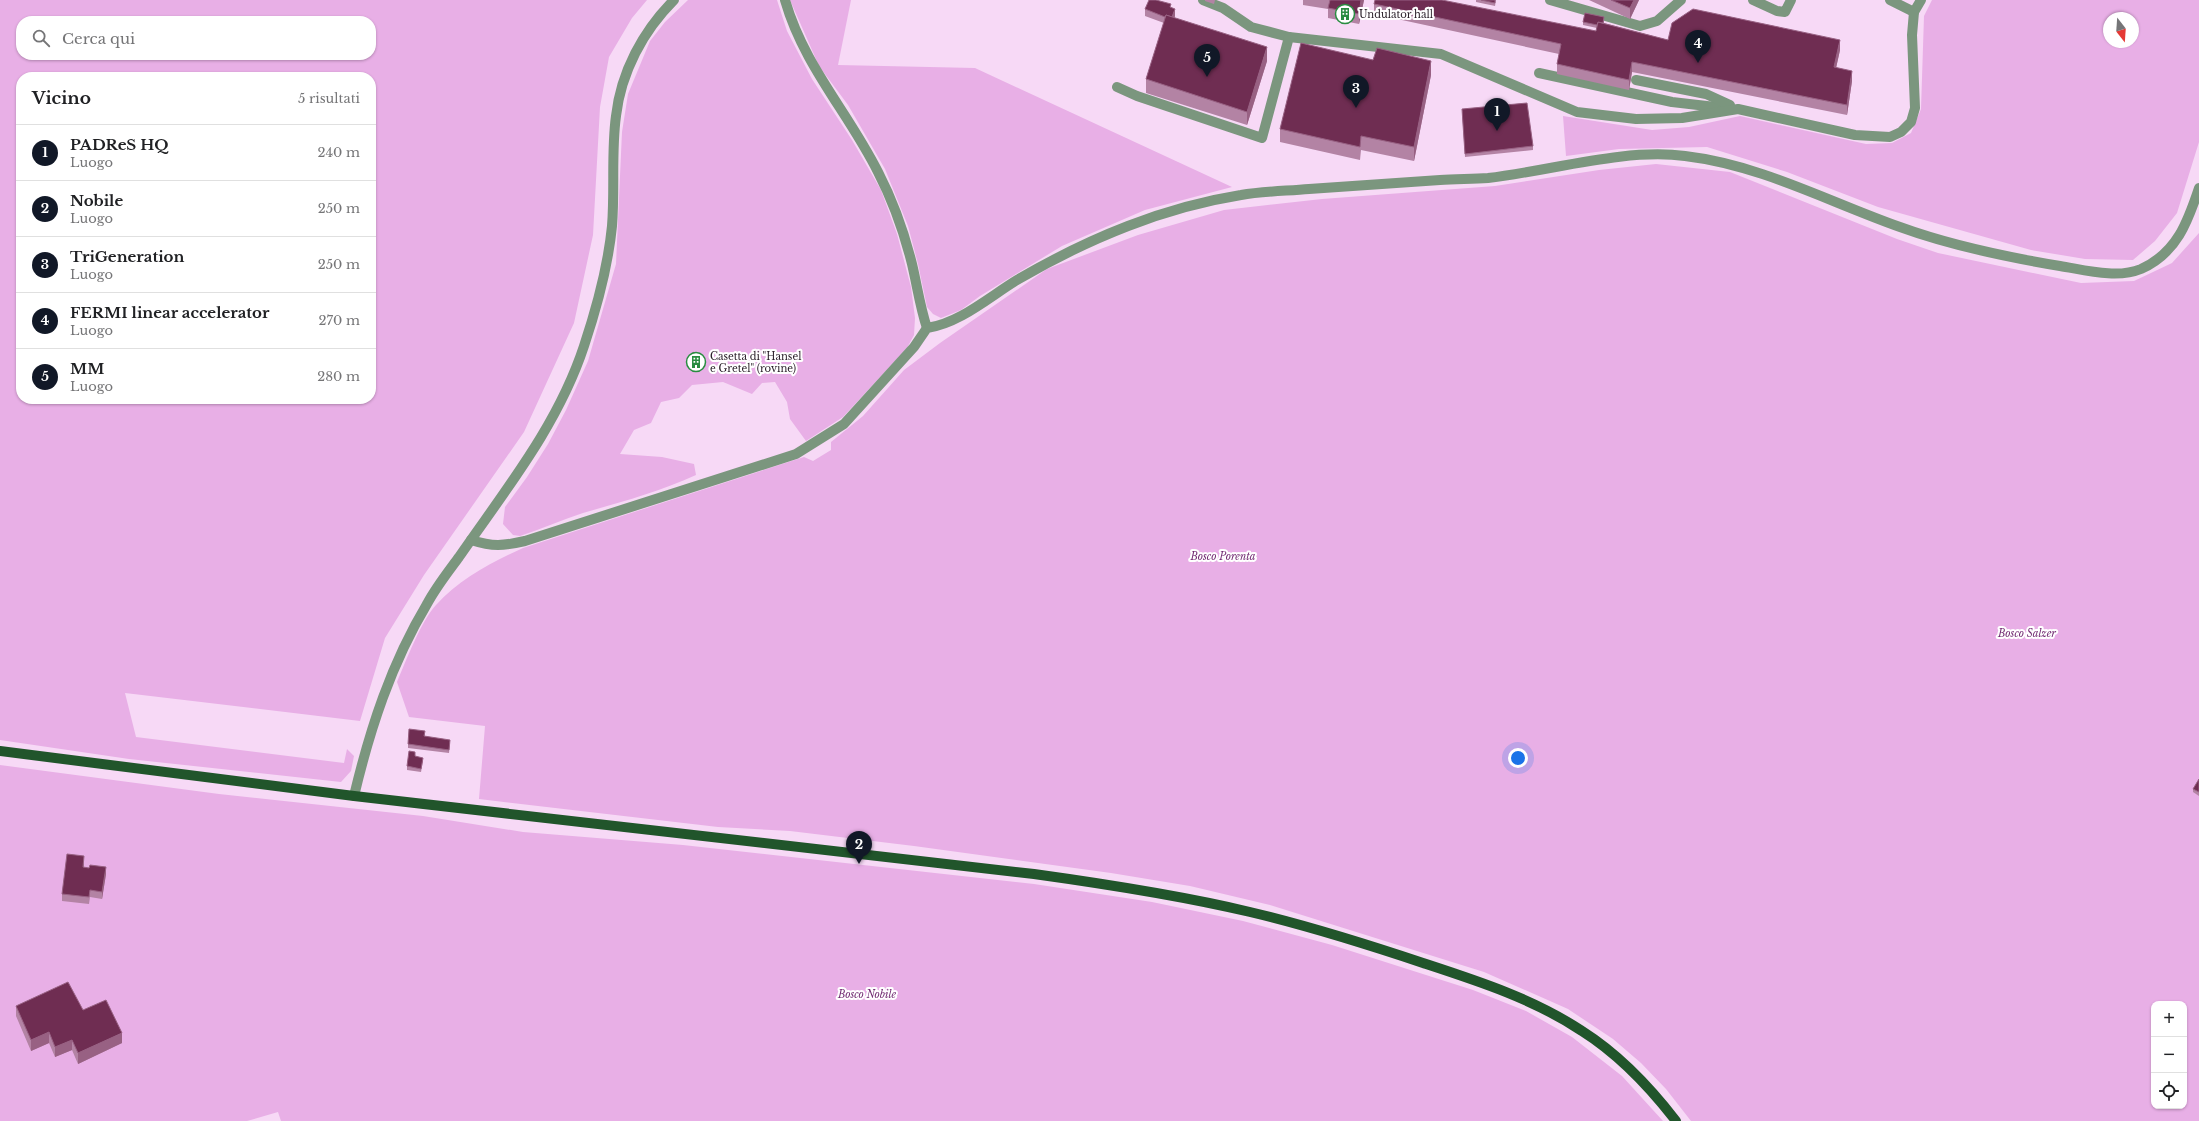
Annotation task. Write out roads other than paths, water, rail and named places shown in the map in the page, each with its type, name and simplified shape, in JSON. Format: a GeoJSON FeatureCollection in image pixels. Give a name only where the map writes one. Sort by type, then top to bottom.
{"type":"FeatureCollection","features":[{"type":"Feature","properties":{"kind":"main road"},"geometry":{"type":"LineString","coordinates":[[0,751],[354,796],[1034,874],[1111,885],[1250,912],[1341,937],[1419,962],[1480,982],[1543,1007],[1583,1031],[1623,1062],[1656,1095],[1676,1121]]}},
{"type":"Feature","properties":{"kind":"street"},"geometry":{"type":"LineString","coordinates":[[354,796],[367,743],[389,680],[402,650],[427,602],[515,479],[544,434],[561,404],[576,370],[592,322],[603,280],[612,227],[614,134],[619,96],[631,60],[643,38],[660,14],[674,0]]}},
{"type":"Feature","properties":{"kind":"street"},"geometry":{"type":"LineString","coordinates":[[785,0],[802,48],[817,74],[854,128],[893,205],[912,263],[921,310],[927,328]]}},
{"type":"Feature","properties":{"kind":"street"},"geometry":{"type":"LineString","coordinates":[[1203,0],[1223,8],[1251,27],[1289,37],[1441,54],[1576,112],[1636,119],[1682,118],[1738,109]]}},
{"type":"Feature","properties":{"kind":"street"},"geometry":{"type":"LineString","coordinates":[[1550,0],[1640,26],[1657,21],[1681,0]]}},
{"type":"Feature","properties":{"kind":"street"},"geometry":{"type":"LineString","coordinates":[[1753,0],[1777,11],[1785,12],[1791,0]]}},
{"type":"Feature","properties":{"kind":"street"},"geometry":{"type":"LineString","coordinates":[[1890,0],[1914,12]]}},
{"type":"Feature","properties":{"kind":"street"},"geometry":{"type":"LineString","coordinates":[[1539,73],[1672,102],[1738,109],[1855,135],[1890,138],[1901,132],[1911,122],[1915,108],[1912,35],[1914,12],[1920,0]]}},
{"type":"Feature","properties":{"kind":"street"},"geometry":{"type":"LineString","coordinates":[[1117,87],[1137,96],[1262,138],[1289,37]]}},
{"type":"Feature","properties":{"kind":"street"},"geometry":{"type":"LineString","coordinates":[[1636,80],[1706,94],[1738,109]]}},
{"type":"Feature","properties":{"kind":"street"},"geometry":{"type":"LineString","coordinates":[[471,540],[491,546],[507,545],[525,541],[796,454],[844,424],[910,353],[927,328],[942,326],[955,320],[1026,275],[1082,244],[1138,223],[1210,201],[1243,194],[1484,178],[1649,155],[1681,155],[1718,160],[1747,168],[1902,228],[2002,256],[2094,272],[2128,272],[2140,269],[2156,260],[2176,242],[2188,221],[2199,188]]}},
{"type":"Feature","properties":{"kind":"place","name":"Undulator hall"},"geometry":{"type":"Point","coordinates":[1345,14]}},
{"type":"Feature","properties":{"kind":"place","name":"FERMI linear accelerator"},"geometry":{"type":"Point","coordinates":[1698,63]}},
{"type":"Feature","properties":{"kind":"place","name":"MM"},"geometry":{"type":"Point","coordinates":[1207,77]}},
{"type":"Feature","properties":{"kind":"place","name":"TriGeneration"},"geometry":{"type":"Point","coordinates":[1356,108]}},
{"type":"Feature","properties":{"kind":"place","name":"PADReS HQ"},"geometry":{"type":"Point","coordinates":[1497,131]}},
{"type":"Feature","properties":{"kind":"place","name":"Casetta di \"Hansel e Gretel\" (rovine)"},"geometry":{"type":"Point","coordinates":[696,362]}},
{"type":"Feature","properties":{"kind":"place","name":"Nobile"},"geometry":{"type":"Point","coordinates":[859,864]}},
{"type":"Feature","properties":{"kind":"park label","name":"Bosco Porenta"},"geometry":{"type":"Point","coordinates":[1223,556]}},
{"type":"Feature","properties":{"kind":"park label","name":"Bosco Salzer"},"geometry":{"type":"Point","coordinates":[2027,633]}},
{"type":"Feature","properties":{"kind":"park label","name":"Bosco Nobile"},"geometry":{"type":"Point","coordinates":[867,994]}}]}
